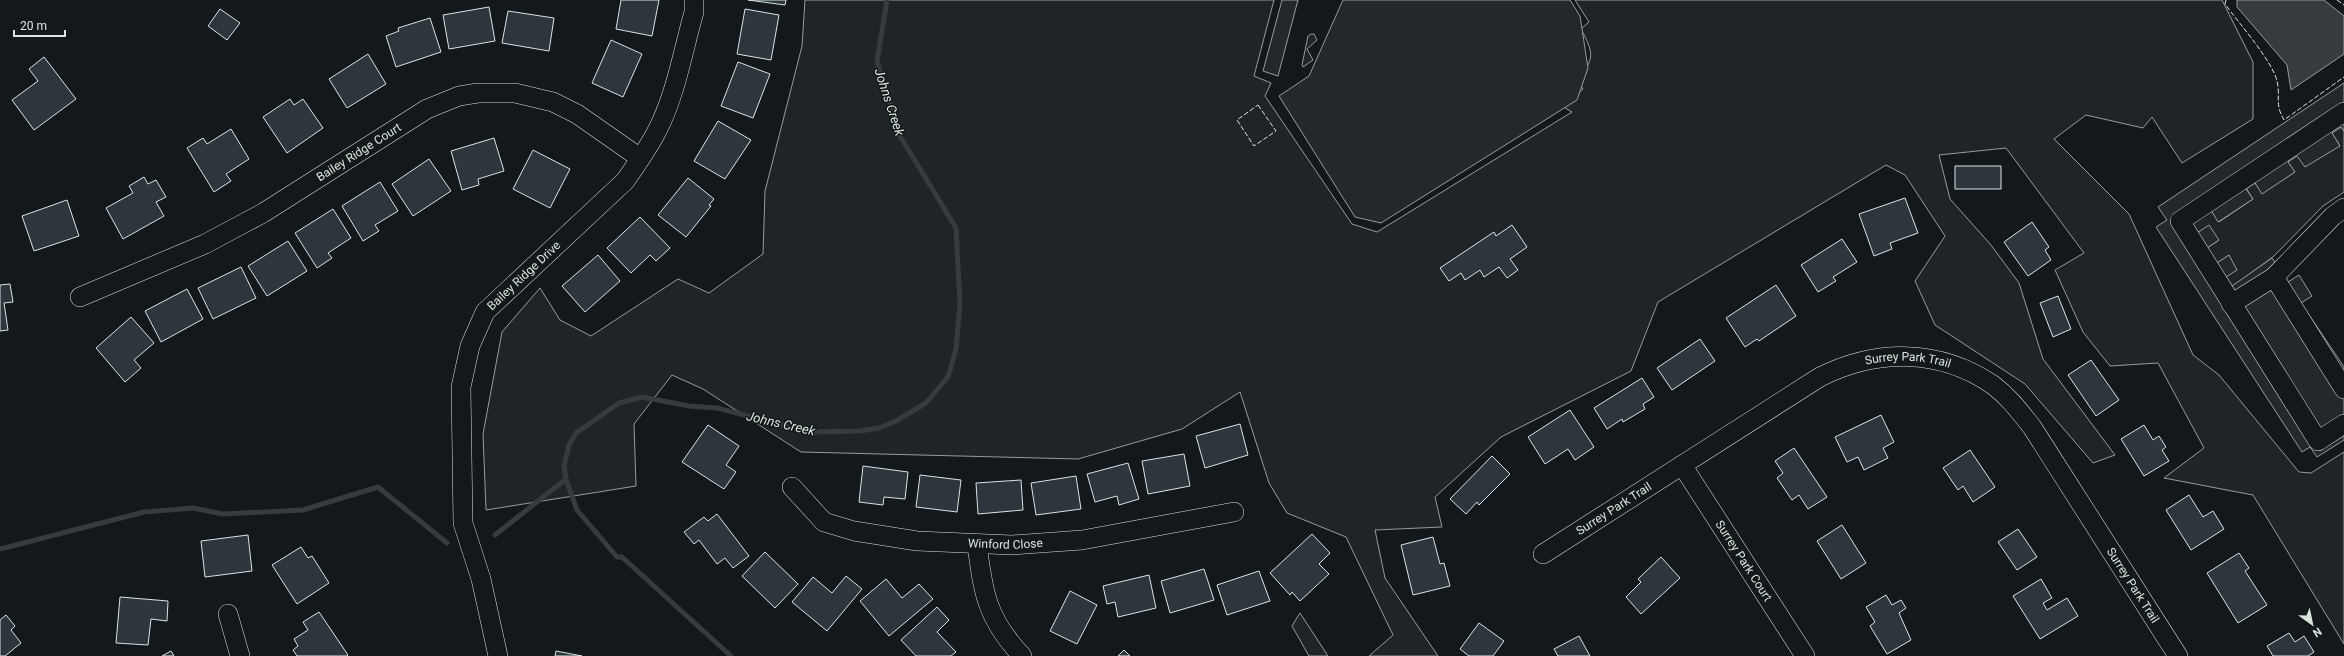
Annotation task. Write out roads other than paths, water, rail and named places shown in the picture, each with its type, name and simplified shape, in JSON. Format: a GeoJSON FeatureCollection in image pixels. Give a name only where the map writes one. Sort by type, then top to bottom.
{"type":"FeatureCollection","features":[{"type":"Feature","properties":{"kind":"street","name":"Bailey Ridge Drive"},"geometry":{"type":"LineString","coordinates":[[498,656],[480,579],[463,523],[461,387],[470,346],[486,312],[625,181],[640,158],[658,128],[672,94],[694,12],[694,0]]}},
{"type":"Feature","properties":{"kind":"street","name":"Bailey Ridge Court"},"geometry":{"type":"LineString","coordinates":[[80,297],[205,244],[257,216],[427,109],[458,96],[478,92],[515,93],[553,102],[577,114],[640,158]]}},
{"type":"Feature","properties":{"kind":"street"},"geometry":{"type":"LineString","coordinates":[[2344,112],[2180,221],[2318,441],[2344,424]]}},
{"type":"Feature","properties":{"kind":"street"},"geometry":{"type":"LineString","coordinates":[[2232,304],[2274,277],[2333,216],[2344,208]]}},
{"type":"Feature","properties":{"kind":"street"},"geometry":{"type":"LineString","coordinates":[[2274,277],[2344,389]]}},
{"type":"Feature","properties":{"kind":"street","name":"Surrey Park Trail"},"geometry":{"type":"LineString","coordinates":[[1543,554],[1820,377],[1840,367],[1860,360],[1893,356],[1929,358],[1961,368],[1992,385],[2013,403],[2032,427],[2178,656]]}},
{"type":"Feature","properties":{"kind":"street","name":"Surrey Park Court"},"geometry":{"type":"LineString","coordinates":[[1682,465],[1805,656]]}},
{"type":"Feature","properties":{"kind":"street","name":"Winford Close"},"geometry":{"type":"LineString","coordinates":[[792,488],[824,522],[854,531],[917,541],[1012,545],[1082,540],[1234,512]]}},
{"type":"Feature","properties":{"kind":"street"},"geometry":{"type":"LineString","coordinates":[[977,544],[983,588],[991,614],[1004,637],[1022,656]]}},
{"type":"Feature","properties":{"kind":"street"},"geometry":{"type":"LineString","coordinates":[[228,614],[240,656]]}},
{"type":"Feature","properties":{"kind":"waterway","name":"Johns Creek"},"geometry":{"type":"LineString","coordinates":[[731,656],[622,557],[617,557],[577,510],[566,479],[564,466],[569,445],[576,433],[619,403],[642,397],[689,406],[717,408],[811,432],[860,431],[879,428],[896,421],[926,403],[948,377],[956,349],[960,304],[956,228],[900,136],[877,61],[887,0]]}},
{"type":"Feature","properties":{"kind":"waterway"},"geometry":{"type":"LineString","coordinates":[[495,535],[566,479]]}},
{"type":"Feature","properties":{"kind":"waterway"},"geometry":{"type":"LineString","coordinates":[[0,549],[144,512],[193,508],[223,514],[303,510],[378,487],[447,543]]}}]}
